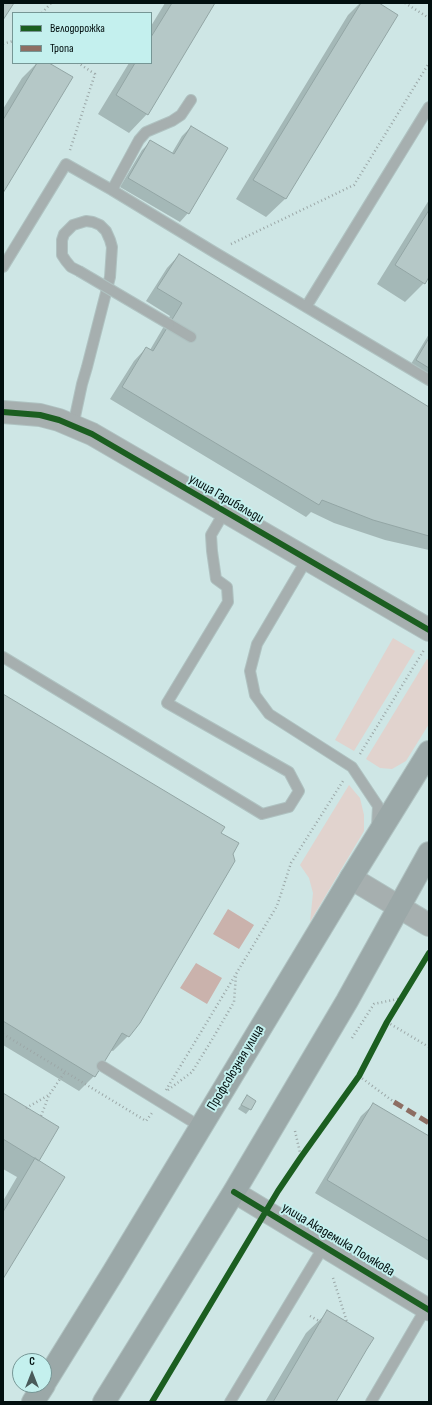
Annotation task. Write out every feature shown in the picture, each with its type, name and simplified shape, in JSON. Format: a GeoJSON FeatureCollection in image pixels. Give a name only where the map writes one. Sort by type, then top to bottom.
{"type":"FeatureCollection","features":[{"type":"Feature","properties":{"kind":"main road","name":"Профсоюзная улица"},"geometry":{"type":"LineString","coordinates":[[52,1372],[429,752]]}},
{"type":"Feature","properties":{"kind":"main road"},"geometry":{"type":"LineString","coordinates":[[104,1402],[234,1192],[347,1001],[429,853]]}},
{"type":"Feature","properties":{"kind":"main road","name":"Профсоюзная улица"},"geometry":{"type":"LineString","coordinates":[[33,1402],[39,1393]]}},
{"type":"Feature","properties":{"kind":"street","name":"улица Гарибальди"},"geometry":{"type":"LineString","coordinates":[[3,412],[40,415],[92,434],[307,559],[427,639]]}},
{"type":"Feature","properties":{"kind":"street"},"geometry":{"type":"LineString","coordinates":[[351,878],[429,925]]}},
{"type":"Feature","properties":{"kind":"street","name":"улица Академика Полякова"},"geometry":{"type":"LineString","coordinates":[[234,1192],[428,1309]]}},
{"type":"Feature","properties":{"kind":"lane"},"geometry":{"type":"LineString","coordinates":[[112,190],[139,140],[146,132],[172,121],[181,115],[191,100]]}},
{"type":"Feature","properties":{"kind":"lane"},"geometry":{"type":"LineString","coordinates":[[306,307],[429,107]]}},
{"type":"Feature","properties":{"kind":"lane"},"geometry":{"type":"LineString","coordinates":[[3,267],[66,164],[429,380]]}},
{"type":"Feature","properties":{"kind":"lane"},"geometry":{"type":"LineString","coordinates":[[73,426],[82,384],[87,367],[109,285],[112,247],[106,231],[100,225],[86,221],[78,223],[68,229],[62,240],[61,247],[62,255],[71,267],[191,337]]}},
{"type":"Feature","properties":{"kind":"lane"},"geometry":{"type":"LineString","coordinates":[[3,657],[262,814],[289,807],[299,791],[289,772],[167,703],[228,602],[227,587],[216,579],[211,535],[226,511]]}},
{"type":"Feature","properties":{"kind":"lane"},"geometry":{"type":"LineString","coordinates":[[307,559],[257,644],[250,671],[255,695],[269,714],[352,767],[378,806],[376,839]]}},
{"type":"Feature","properties":{"kind":"lane"},"geometry":{"type":"LineString","coordinates":[[102,1066],[201,1127]]}},
{"type":"Feature","properties":{"kind":"lane"},"geometry":{"type":"LineString","coordinates":[[230,1402],[324,1246]]}},
{"type":"Feature","properties":{"kind":"lane"},"geometry":{"type":"LineString","coordinates":[[371,1402],[428,1309]]}},
{"type":"Feature","properties":{"kind":"path"},"geometry":{"type":"LineString","coordinates":[[43,12],[51,3]]}},
{"type":"Feature","properties":{"kind":"path"},"geometry":{"type":"LineString","coordinates":[[405,3],[429,18]]}},
{"type":"Feature","properties":{"kind":"path"},"geometry":{"type":"LineString","coordinates":[[214,252],[354,185],[429,63]]}},
{"type":"Feature","properties":{"kind":"path"},"geometry":{"type":"LineString","coordinates":[[66,164],[95,74],[80,64]]}},
{"type":"Feature","properties":{"kind":"path"},"geometry":{"type":"LineString","coordinates":[[165,1092],[277,906],[291,863],[352,767],[427,639]]}},
{"type":"Feature","properties":{"kind":"path"},"geometry":{"type":"LineString","coordinates":[[278,1191],[359,1076],[387,1022],[429,953]]}},
{"type":"Feature","properties":{"kind":"path"},"geometry":{"type":"LineString","coordinates":[[192,1072],[234,1002],[236,973]]}},
{"type":"Feature","properties":{"kind":"path"},"geometry":{"type":"LineString","coordinates":[[348,1044],[374,1004],[402,998]]}},
{"type":"Feature","properties":{"kind":"path"},"geometry":{"type":"LineString","coordinates":[[387,1022],[429,1047]]}},
{"type":"Feature","properties":{"kind":"path"},"geometry":{"type":"LineString","coordinates":[[3,1034],[146,1121]]}},
{"type":"Feature","properties":{"kind":"path"},"geometry":{"type":"LineString","coordinates":[[41,1116],[49,1095],[65,1072]]}},
{"type":"Feature","properties":{"kind":"path"},"geometry":{"type":"LineString","coordinates":[[359,1076],[394,1102]]}},
{"type":"Feature","properties":{"kind":"path"},"geometry":{"type":"LineString","coordinates":[[26,1108],[49,1095]]}},
{"type":"Feature","properties":{"kind":"path"},"geometry":{"type":"LineString","coordinates":[[295,1131],[301,1157]]}},
{"type":"Feature","properties":{"kind":"path"},"geometry":{"type":"LineString","coordinates":[[333,1278],[347,1322]]}},
{"type":"Feature","properties":{"kind":"path"},"geometry":{"type":"LineString","coordinates":[[310,1316],[321,1322]]}},
{"type":"Feature","properties":{"kind":"shaded area"},"geometry":{"type":"Polygon","coordinates":[[[393,638],[415,651],[354,751],[335,740],[393,638]]]}},
{"type":"Feature","properties":{"kind":"shaded area"},"geometry":{"type":"Polygon","coordinates":[[[427,659],[429,660],[429,724],[406,761],[392,769],[380,768],[366,759],[427,659]]]}},
{"type":"Feature","properties":{"kind":"shaded area"},"geometry":{"type":"Polygon","coordinates":[[[349,785],[360,798],[364,815],[364,831],[310,922],[313,893],[309,878],[300,865],[349,785]]]}},
{"type":"Feature","properties":{"kind":"shaded area"},"geometry":{"type":"Polygon","coordinates":[[[228,909],[254,925],[239,949],[213,934],[228,909]]]}},
{"type":"Feature","properties":{"kind":"shaded area"},"geometry":{"type":"Polygon","coordinates":[[[196,963],[222,978],[207,1004],[180,988],[196,963]]]}},
{"type":"Feature","properties":{"kind":"building"},"geometry":{"type":"Polygon","coordinates":[[[3,3],[14,3],[3,20],[3,3]]]}},
{"type":"Feature","properties":{"kind":"building"},"geometry":{"type":"Polygon","coordinates":[[[172,3],[215,3],[148,115],[116,95],[134,64],[152,64],[152,35],[172,3]]]}},
{"type":"Feature","properties":{"kind":"building"},"geometry":{"type":"Polygon","coordinates":[[[361,3],[379,3],[398,15],[286,199],[253,180],[361,3]]]}},
{"type":"Feature","properties":{"kind":"building"},"geometry":{"type":"Polygon","coordinates":[[[36,64],[51,64],[73,77],[3,193],[3,120],[36,64]]]}},
{"type":"Feature","properties":{"kind":"building"},"geometry":{"type":"Polygon","coordinates":[[[191,126],[228,148],[189,214],[128,178],[150,140],[174,154],[191,126]]]}},
{"type":"Feature","properties":{"kind":"building"},"geometry":{"type":"Polygon","coordinates":[[[429,210],[429,277],[425,284],[395,265],[429,210]]]}},
{"type":"Feature","properties":{"kind":"building"},"geometry":{"type":"Polygon","coordinates":[[[179,254],[429,407],[429,536],[373,520],[322,500],[319,505],[122,387],[146,347],[153,351],[182,303],[157,288],[179,254]]]}},
{"type":"Feature","properties":{"kind":"building"},"geometry":{"type":"Polygon","coordinates":[[[429,338],[429,368],[416,360],[429,338]]]}},
{"type":"Feature","properties":{"kind":"building"},"geometry":{"type":"Polygon","coordinates":[[[3,694],[225,827],[221,833],[239,843],[233,854],[235,861],[140,1023],[129,1037],[122,1033],[95,1077],[3,1021],[3,694]]]}},
{"type":"Feature","properties":{"kind":"building"},"geometry":{"type":"Polygon","coordinates":[[[3,1093],[59,1127],[39,1161],[3,1139],[3,1093]]]}},
{"type":"Feature","properties":{"kind":"building"},"geometry":{"type":"Polygon","coordinates":[[[247,1095],[256,1101],[251,1110],[241,1105],[247,1095]]]}},
{"type":"Feature","properties":{"kind":"building"},"geometry":{"type":"Polygon","coordinates":[[[373,1103],[429,1136],[429,1241],[327,1180],[373,1103]]]}},
{"type":"Feature","properties":{"kind":"building"},"geometry":{"type":"Polygon","coordinates":[[[35,1158],[65,1177],[3,1279],[3,1212],[35,1158]]]}},
{"type":"Feature","properties":{"kind":"building"},"geometry":{"type":"Polygon","coordinates":[[[327,1310],[374,1338],[336,1402],[273,1402],[327,1310]]]}},
{"type":"Feature","properties":{"kind":"marked path"},"geometry":{"type":"LineString","coordinates":[[394,1102],[429,1123]]}},
{"type":"Feature","properties":{"kind":"cycle path"},"geometry":{"type":"LineString","coordinates":[[3,412],[40,415],[59,420],[92,434],[429,630]]}},
{"type":"Feature","properties":{"kind":"cycle path"},"geometry":{"type":"LineString","coordinates":[[152,1402],[278,1191],[359,1076],[387,1022],[429,953]]}},
{"type":"Feature","properties":{"kind":"cycle path"},"geometry":{"type":"LineString","coordinates":[[234,1192],[429,1310]]}}]}
